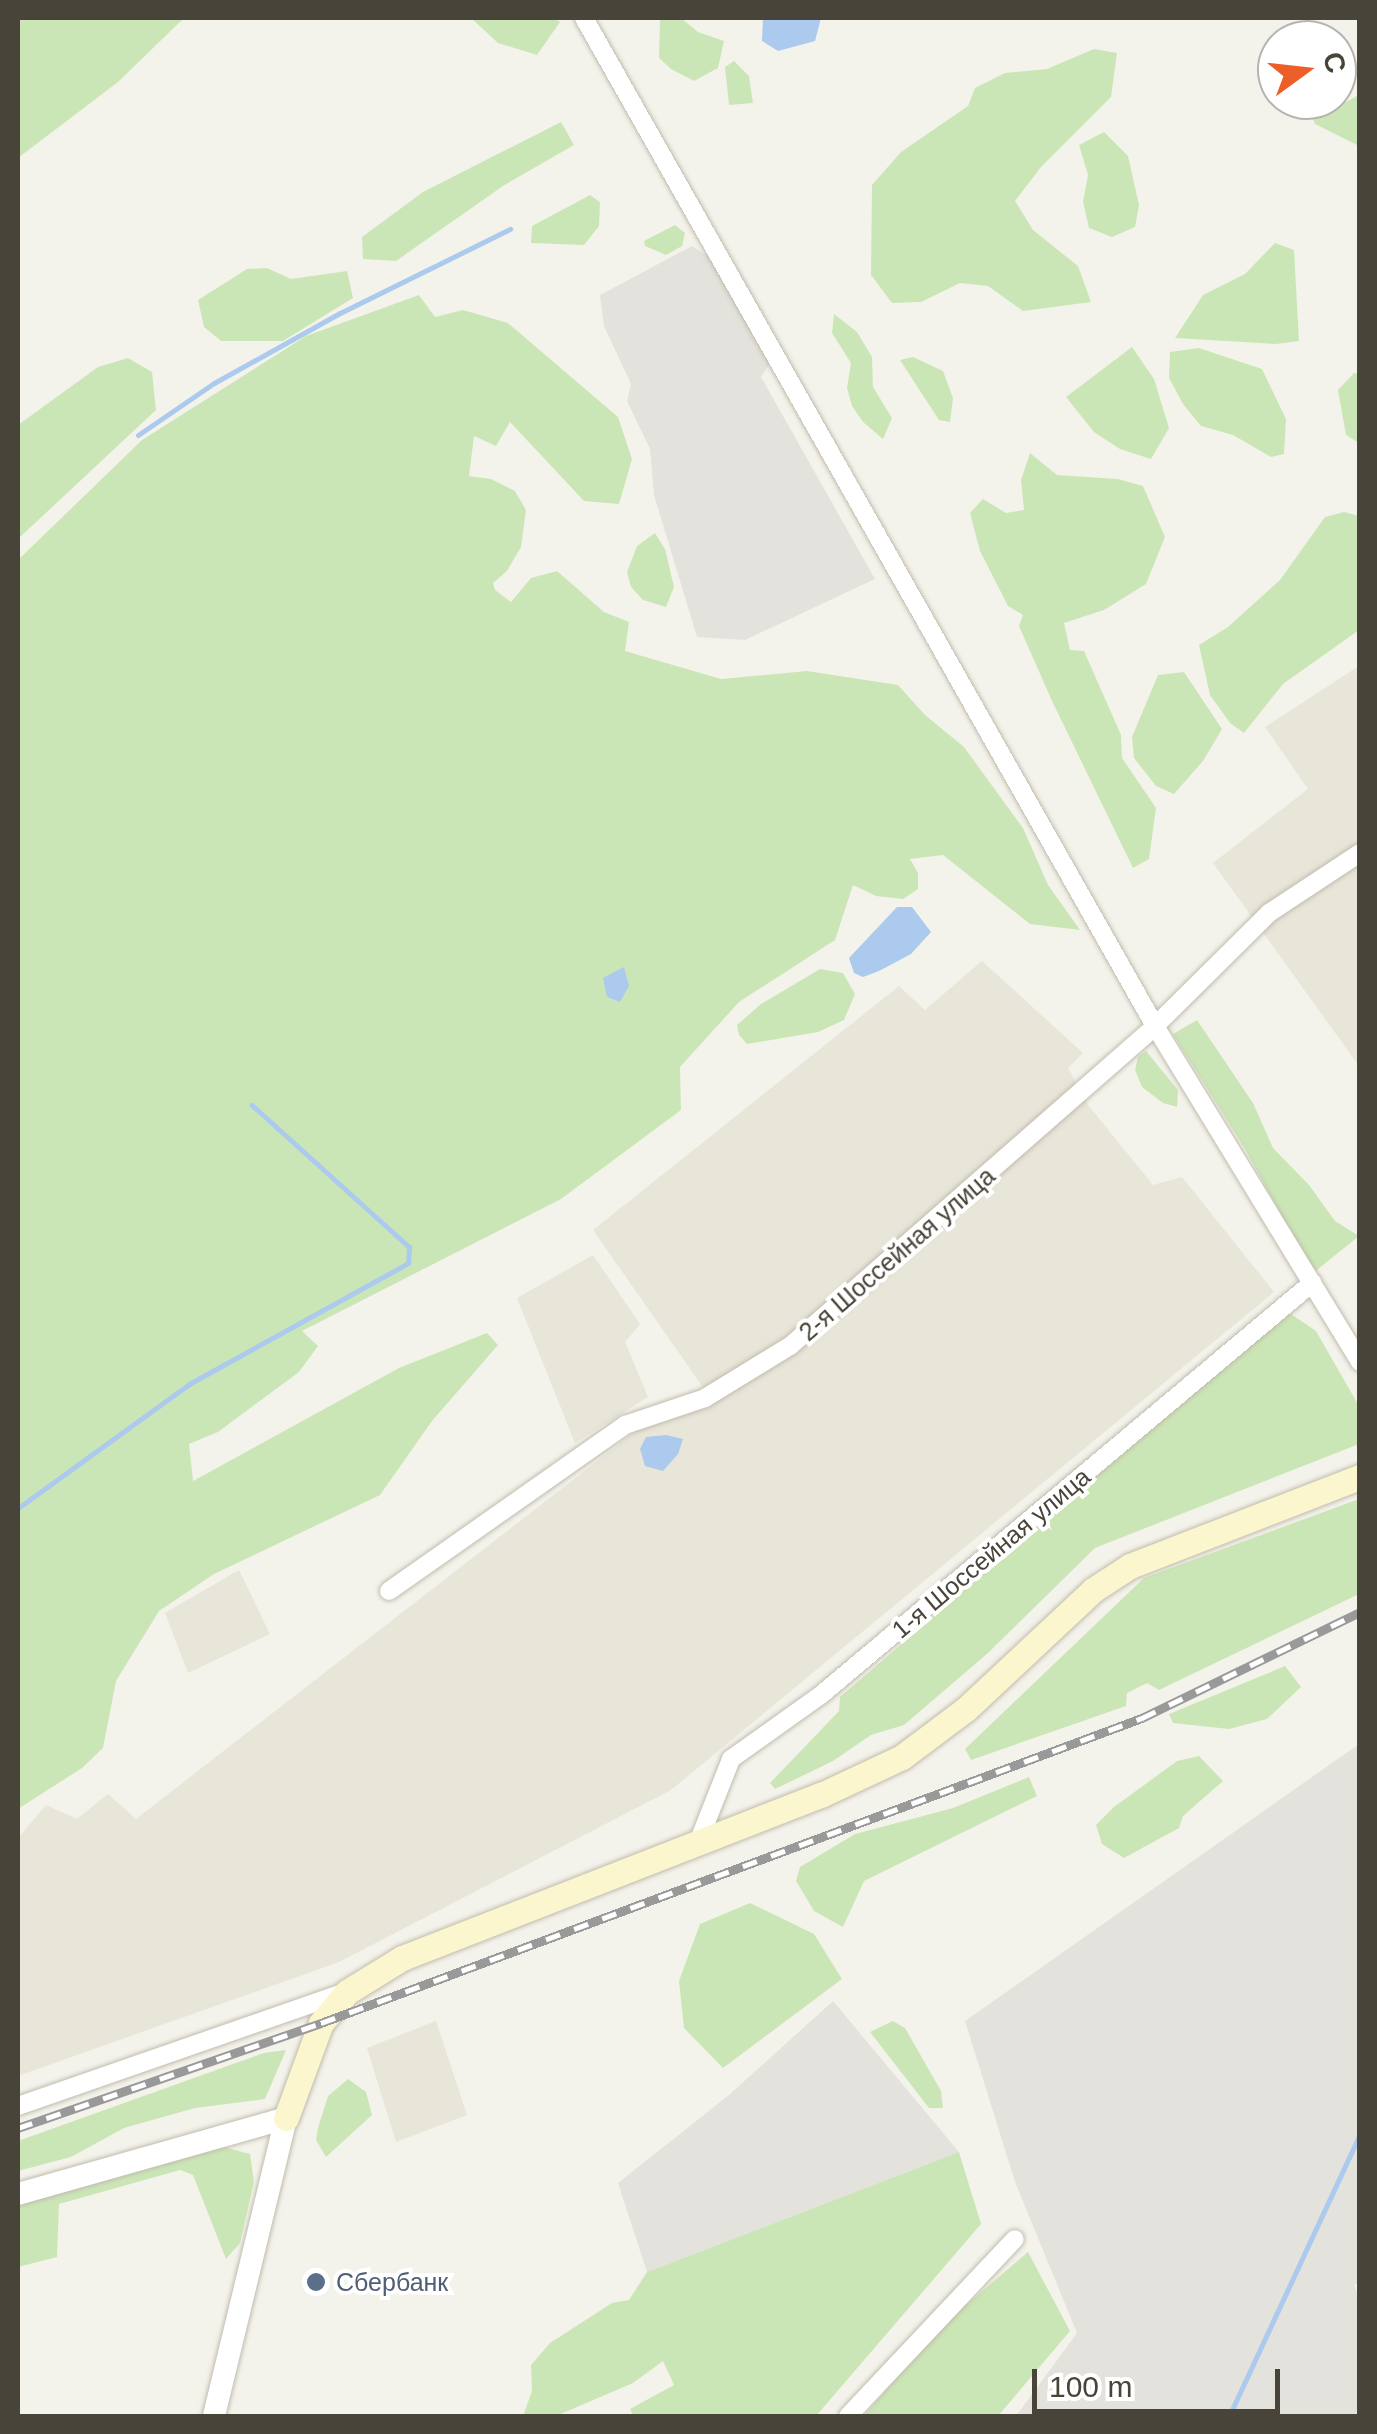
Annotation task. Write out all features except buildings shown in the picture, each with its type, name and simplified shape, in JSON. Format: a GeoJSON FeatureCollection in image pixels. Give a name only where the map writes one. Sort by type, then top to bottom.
{"type":"FeatureCollection","features":[{"type":"Feature","properties":{"kind":"main road"},"geometry":{"type":"LineString","coordinates":[[286,2118],[321,2022],[347,1992],[402,1958],[821,1795],[902,1757],[966,1709],[1093,1590],[1130,1566],[1360,1478]]}},
{"type":"Feature","properties":{"kind":"street"},"geometry":{"type":"LineString","coordinates":[[584,18],[1155,1026],[1360,1362]]}},
{"type":"Feature","properties":{"kind":"street","name":"2-я Шоссейная улица"},"geometry":{"type":"LineString","coordinates":[[389,1591],[625,1425],[705,1398],[790,1346],[1155,1026],[1270,913],[1360,852]]}},
{"type":"Feature","properties":{"kind":"street","name":"1-я Шоссейная улица"},"geometry":{"type":"LineString","coordinates":[[699,1840],[730,1759],[822,1694],[1312,1283]]}},
{"type":"Feature","properties":{"kind":"street"},"geometry":{"type":"LineString","coordinates":[[18,2106],[347,1992]]}},
{"type":"Feature","properties":{"kind":"street"},"geometry":{"type":"LineString","coordinates":[[18,2194],[286,2118],[214,2416]]}},
{"type":"Feature","properties":{"kind":"street"},"geometry":{"type":"LineString","coordinates":[[848,2416],[1016,2239]]}},
{"type":"Feature","properties":{"kind":"shaded area"},"geometry":{"type":"Polygon","coordinates":[[[692,246],[714,260],[770,363],[761,377],[875,579],[745,640],[697,637],[654,495],[650,449],[627,401],[631,384],[604,326],[600,295],[692,246]]]}},
{"type":"Feature","properties":{"kind":"shaded area"},"geometry":{"type":"Polygon","coordinates":[[[1359,666],[1359,1066],[1213,863],[1308,789],[1265,727],[1359,666]]]}},
{"type":"Feature","properties":{"kind":"shaded area"},"geometry":{"type":"Polygon","coordinates":[[[982,961],[1083,1053],[1068,1068],[1088,1105],[1153,1185],[1182,1177],[1274,1292],[671,1790],[339,1962],[18,2076],[18,1838],[46,1805],[77,1819],[108,1794],[136,1819],[641,1427],[714,1403],[593,1230],[899,986],[925,1010],[982,961]]]}},
{"type":"Feature","properties":{"kind":"shaded area"},"geometry":{"type":"Polygon","coordinates":[[[593,1255],[640,1324],[625,1342],[648,1397],[575,1443],[517,1298],[593,1255]]]}},
{"type":"Feature","properties":{"kind":"shaded area"},"geometry":{"type":"Polygon","coordinates":[[[239,1570],[270,1634],[188,1673],[165,1613],[239,1570]]]}},
{"type":"Feature","properties":{"kind":"shaded area"},"geometry":{"type":"Polygon","coordinates":[[[1359,1744],[1360,2283],[1354,2285],[1360,2299],[1359,2416],[1016,2416],[1077,2333],[1015,2182],[965,2021],[1359,1744]]]}},
{"type":"Feature","properties":{"kind":"shaded area"},"geometry":{"type":"Polygon","coordinates":[[[833,2001],[959,2152],[647,2272],[618,2183],[729,2095],[833,2001]]]}},
{"type":"Feature","properties":{"kind":"shaded area"},"geometry":{"type":"Polygon","coordinates":[[[436,2021],[467,2115],[396,2142],[367,2048],[436,2021]]]}},
{"type":"Feature","properties":{"kind":"green space"},"geometry":{"type":"Polygon","coordinates":[[[18,18],[184,18],[118,82],[18,158],[18,18]]]}},
{"type":"Feature","properties":{"kind":"green space"},"geometry":{"type":"Polygon","coordinates":[[[471,18],[555,18],[560,22],[537,55],[498,43],[471,18]]]}},
{"type":"Feature","properties":{"kind":"green space"},"geometry":{"type":"Polygon","coordinates":[[[660,18],[681,18],[698,32],[724,41],[718,68],[694,81],[671,69],[659,58],[660,18]]]}},
{"type":"Feature","properties":{"kind":"green space"},"geometry":{"type":"Polygon","coordinates":[[[1094,49],[1117,53],[1111,97],[1041,167],[1015,201],[1033,230],[1078,266],[1091,302],[1023,311],[988,286],[960,283],[921,302],[892,303],[871,275],[872,185],[901,152],[968,106],[975,88],[1005,73],[1047,69],[1094,49]]]}},
{"type":"Feature","properties":{"kind":"green space"},"geometry":{"type":"Polygon","coordinates":[[[734,61],[749,76],[753,103],[729,105],[725,67],[734,61]]]}},
{"type":"Feature","properties":{"kind":"green space"},"geometry":{"type":"Polygon","coordinates":[[[1357,96],[1359,146],[1315,124],[1313,120],[1357,120],[1357,96]]]}},
{"type":"Feature","properties":{"kind":"green space"},"geometry":{"type":"Polygon","coordinates":[[[561,122],[574,145],[503,186],[396,261],[363,259],[362,237],[423,192],[561,122]]]}},
{"type":"Feature","properties":{"kind":"green space"},"geometry":{"type":"Polygon","coordinates":[[[1104,132],[1128,156],[1139,205],[1135,227],[1112,237],[1089,228],[1083,202],[1088,175],[1079,145],[1104,132]]]}},
{"type":"Feature","properties":{"kind":"green space"},"geometry":{"type":"Polygon","coordinates":[[[590,195],[600,202],[599,226],[584,245],[531,243],[532,226],[590,195]]]}},
{"type":"Feature","properties":{"kind":"green space"},"geometry":{"type":"Polygon","coordinates":[[[675,225],[685,233],[682,246],[666,255],[645,246],[644,241],[675,225]]]}},
{"type":"Feature","properties":{"kind":"green space"},"geometry":{"type":"Polygon","coordinates":[[[1275,243],[1294,250],[1299,341],[1276,344],[1175,338],[1203,295],[1245,274],[1275,243]]]}},
{"type":"Feature","properties":{"kind":"green space"},"geometry":{"type":"Polygon","coordinates":[[[267,268],[291,279],[347,271],[353,298],[283,341],[221,341],[204,327],[198,300],[247,269],[267,268]]]}},
{"type":"Feature","properties":{"kind":"green space"},"geometry":{"type":"Polygon","coordinates":[[[419,295],[435,317],[463,310],[508,323],[618,417],[632,459],[619,504],[584,501],[510,422],[496,446],[474,436],[469,476],[491,479],[515,491],[526,510],[521,547],[507,571],[493,583],[495,590],[511,602],[531,578],[557,571],[604,612],[629,622],[625,651],[721,679],[807,671],[898,685],[925,715],[964,747],[1023,828],[1048,885],[1080,930],[1030,924],[943,855],[910,859],[918,873],[918,889],[903,899],[876,896],[853,885],[835,940],[739,1002],[680,1067],[681,1110],[561,1199],[302,1331],[318,1346],[299,1372],[218,1432],[189,1444],[193,1481],[399,1368],[487,1333],[498,1345],[432,1421],[380,1495],[214,1574],[159,1611],[116,1681],[103,1748],[82,1768],[18,1809],[18,560],[142,440],[306,336],[419,295]]]}},
{"type":"Feature","properties":{"kind":"green space"},"geometry":{"type":"Polygon","coordinates":[[[834,314],[857,332],[872,357],[873,387],[892,418],[883,439],[852,406],[847,388],[851,363],[832,333],[834,314]]]}},
{"type":"Feature","properties":{"kind":"green space"},"geometry":{"type":"Polygon","coordinates":[[[1132,347],[1154,379],[1169,428],[1151,459],[1120,449],[1094,432],[1066,397],[1132,347]]]}},
{"type":"Feature","properties":{"kind":"green space"},"geometry":{"type":"Polygon","coordinates":[[[1199,348],[1262,369],[1286,419],[1284,454],[1271,457],[1233,435],[1201,426],[1183,404],[1169,378],[1170,352],[1199,348]]]}},
{"type":"Feature","properties":{"kind":"green space"},"geometry":{"type":"Polygon","coordinates":[[[913,357],[943,371],[953,398],[950,422],[939,420],[900,360],[913,357]]]}},
{"type":"Feature","properties":{"kind":"green space"},"geometry":{"type":"Polygon","coordinates":[[[128,358],[152,372],[156,410],[18,539],[18,425],[98,367],[128,358]]]}},
{"type":"Feature","properties":{"kind":"green space"},"geometry":{"type":"Polygon","coordinates":[[[1354,373],[1359,374],[1359,443],[1346,435],[1338,390],[1354,373]]]}},
{"type":"Feature","properties":{"kind":"green space"},"geometry":{"type":"Polygon","coordinates":[[[1030,453],[1057,475],[1118,479],[1143,486],[1165,537],[1146,584],[1104,610],[1064,623],[1070,650],[1084,651],[1121,735],[1122,758],[1156,808],[1149,859],[1133,868],[1019,626],[1023,615],[1008,606],[980,551],[970,513],[983,499],[1006,513],[1024,510],[1021,480],[1030,453]]]}},
{"type":"Feature","properties":{"kind":"green space"},"geometry":{"type":"Polygon","coordinates":[[[1344,512],[1359,516],[1359,630],[1283,684],[1244,733],[1230,723],[1210,695],[1199,645],[1228,627],[1280,580],[1325,517],[1344,512]]]}},
{"type":"Feature","properties":{"kind":"green space"},"geometry":{"type":"Polygon","coordinates":[[[655,533],[665,549],[674,587],[666,607],[643,600],[631,587],[627,572],[637,546],[655,533]]]}},
{"type":"Feature","properties":{"kind":"green space"},"geometry":{"type":"Polygon","coordinates":[[[1184,672],[1222,729],[1203,761],[1174,794],[1156,786],[1134,758],[1132,737],[1158,675],[1184,672]]]}},
{"type":"Feature","properties":{"kind":"green space"},"geometry":{"type":"Polygon","coordinates":[[[820,969],[843,973],[855,994],[844,1020],[818,1032],[747,1044],[737,1025],[761,1004],[820,969]]]}},
{"type":"Feature","properties":{"kind":"green space"},"geometry":{"type":"Polygon","coordinates":[[[1197,1020],[1253,1103],[1273,1148],[1309,1185],[1335,1221],[1359,1236],[1313,1273],[1245,1149],[1173,1034],[1197,1020]]]}},
{"type":"Feature","properties":{"kind":"green space"},"geometry":{"type":"Polygon","coordinates":[[[1146,1051],[1178,1090],[1177,1107],[1163,1103],[1142,1087],[1135,1070],[1138,1057],[1146,1051]]]}},
{"type":"Feature","properties":{"kind":"green space"},"geometry":{"type":"Polygon","coordinates":[[[1288,1312],[1316,1331],[1359,1406],[1359,1444],[1095,1548],[988,1653],[904,1725],[871,1735],[833,1761],[775,1789],[770,1783],[839,1711],[840,1697],[1288,1312]]]}},
{"type":"Feature","properties":{"kind":"green space"},"geometry":{"type":"Polygon","coordinates":[[[1359,1499],[1359,1594],[1159,1690],[1147,1683],[1127,1693],[1126,1706],[971,1760],[965,1749],[1144,1578],[1359,1499]]]}},
{"type":"Feature","properties":{"kind":"green space"},"geometry":{"type":"Polygon","coordinates":[[[1285,1666],[1301,1687],[1267,1719],[1229,1729],[1173,1723],[1169,1714],[1285,1666]]]}},
{"type":"Feature","properties":{"kind":"green space"},"geometry":{"type":"Polygon","coordinates":[[[1199,1756],[1223,1781],[1183,1816],[1179,1828],[1124,1858],[1102,1844],[1096,1825],[1114,1807],[1177,1761],[1199,1756]]]}},
{"type":"Feature","properties":{"kind":"green space"},"geometry":{"type":"Polygon","coordinates":[[[1029,1777],[1037,1796],[864,1881],[843,1927],[814,1911],[796,1881],[800,1867],[855,1834],[953,1808],[1029,1777]]]}},
{"type":"Feature","properties":{"kind":"green space"},"geometry":{"type":"Polygon","coordinates":[[[750,1903],[814,1934],[842,1979],[723,2068],[684,2028],[679,1981],[700,1924],[750,1903]]]}},
{"type":"Feature","properties":{"kind":"green space"},"geometry":{"type":"Polygon","coordinates":[[[893,2021],[905,2028],[941,2091],[943,2108],[929,2108],[870,2032],[893,2021]]]}},
{"type":"Feature","properties":{"kind":"green space"},"geometry":{"type":"Polygon","coordinates":[[[286,2050],[265,2099],[195,2108],[124,2128],[71,2157],[18,2171],[18,2141],[264,2053],[286,2050]]]}},
{"type":"Feature","properties":{"kind":"green space"},"geometry":{"type":"Polygon","coordinates":[[[348,2079],[366,2092],[372,2115],[326,2157],[316,2140],[318,2128],[328,2096],[348,2079]]]}},
{"type":"Feature","properties":{"kind":"green space"},"geometry":{"type":"Polygon","coordinates":[[[224,2147],[250,2154],[254,2182],[240,2243],[226,2259],[193,2175],[180,2170],[59,2204],[57,2257],[18,2267],[18,2203],[224,2147]]]}},
{"type":"Feature","properties":{"kind":"green space"},"geometry":{"type":"Polygon","coordinates":[[[959,2152],[981,2224],[816,2416],[633,2416],[630,2409],[674,2385],[663,2361],[633,2383],[556,2416],[523,2416],[532,2391],[531,2365],[550,2343],[612,2303],[629,2300],[647,2272],[959,2152]]]}},
{"type":"Feature","properties":{"kind":"green space"},"geometry":{"type":"Polygon","coordinates":[[[1028,2252],[1070,2331],[998,2416],[864,2416],[938,2329],[1028,2252]]]}},
{"type":"Feature","properties":{"kind":"water"},"geometry":{"type":"Polygon","coordinates":[[[763,18],[821,18],[815,41],[778,51],[762,41],[763,18]]]}},
{"type":"Feature","properties":{"kind":"water"},"geometry":{"type":"Polygon","coordinates":[[[897,907],[912,907],[931,932],[911,954],[863,977],[854,973],[849,958],[897,907]]]}},
{"type":"Feature","properties":{"kind":"water"},"geometry":{"type":"Polygon","coordinates":[[[624,967],[629,986],[620,1002],[607,997],[603,978],[624,967]]]}},
{"type":"Feature","properties":{"kind":"water"},"geometry":{"type":"Polygon","coordinates":[[[666,1435],[683,1439],[678,1454],[663,1471],[645,1466],[640,1449],[646,1437],[666,1435]]]}},
{"type":"Feature","properties":{"kind":"waterway"},"geometry":{"type":"LineString","coordinates":[[138,435],[214,383],[340,313],[510,229]]}},
{"type":"Feature","properties":{"kind":"waterway"},"geometry":{"type":"LineString","coordinates":[[18,1508],[189,1384],[408,1263],[409,1247],[252,1105]]}},
{"type":"Feature","properties":{"kind":"waterway"},"geometry":{"type":"LineString","coordinates":[[1229,2416],[1360,2134]]}},
{"type":"Feature","properties":{"kind":"railway"},"geometry":{"type":"LineString","coordinates":[[18,2128],[321,2023],[1142,1718],[1360,1612]]}},
{"type":"Feature","properties":{"kind":"place","name":"Сбербанк"},"geometry":{"type":"Point","coordinates":[316,2282]}}]}
